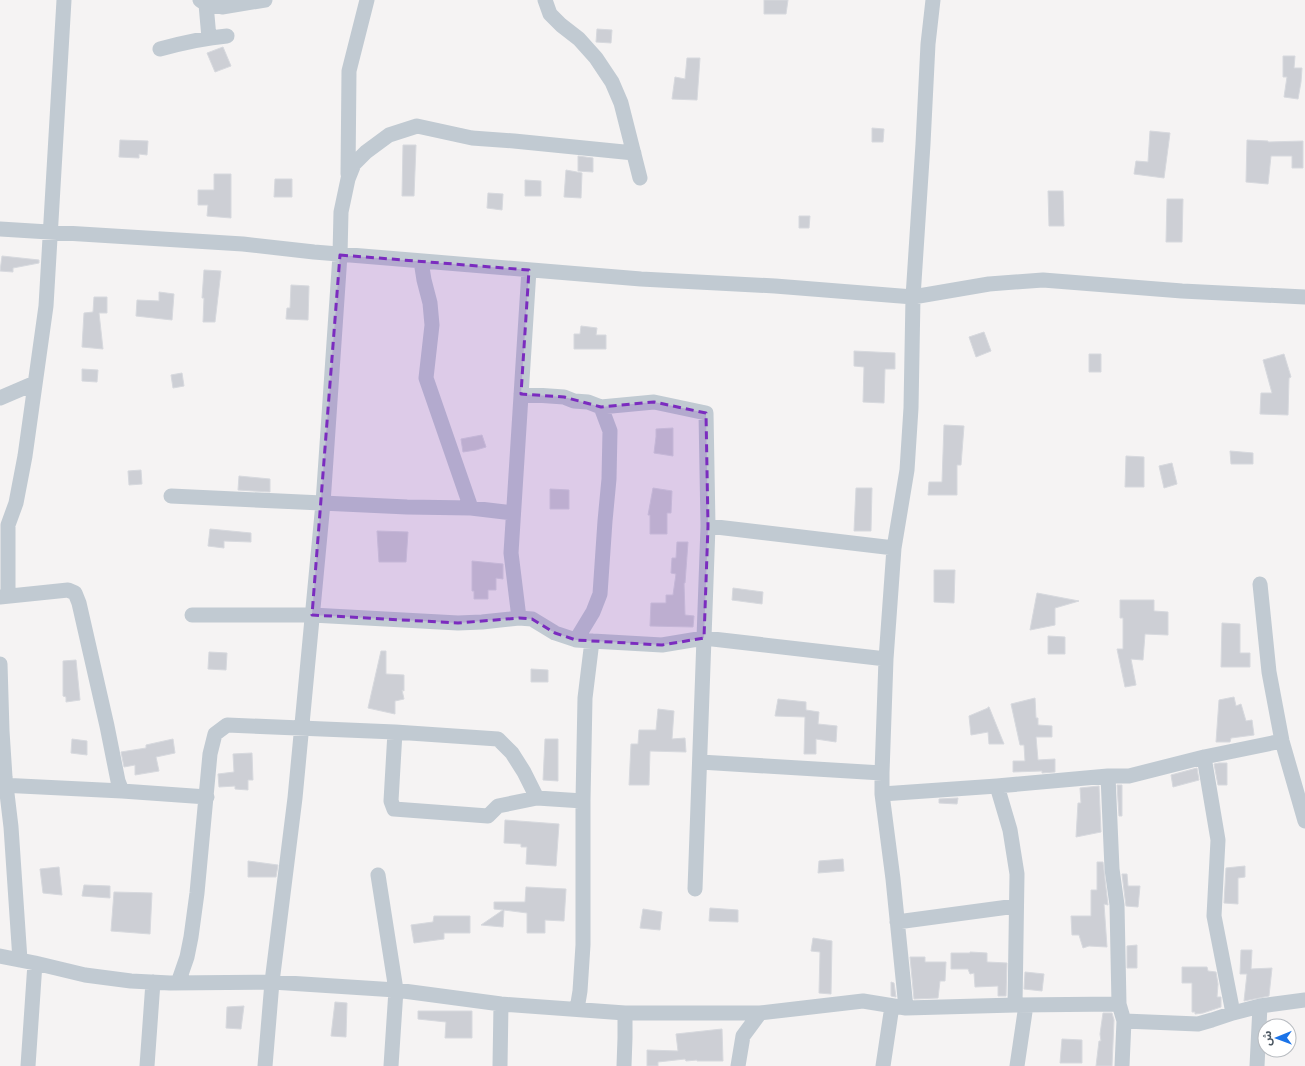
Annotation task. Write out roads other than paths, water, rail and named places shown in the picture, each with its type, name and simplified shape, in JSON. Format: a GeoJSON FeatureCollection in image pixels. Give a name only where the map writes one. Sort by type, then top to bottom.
{"type":"FeatureCollection","features":[{"type":"Feature","properties":{"kind":"street"},"geometry":{"type":"LineString","coordinates":[[64,0],[46,306],[25,456],[16,503],[8,525],[4,596],[68,590],[75,593],[100,696],[118,781],[122,791]]}},
{"type":"Feature","properties":{"kind":"street"},"geometry":{"type":"LineString","coordinates":[[208,38],[203,2],[222,7],[265,0]]}},
{"type":"Feature","properties":{"kind":"street"},"geometry":{"type":"LineString","coordinates":[[265,1066],[272,982],[295,798],[322,503],[342,212],[348,179],[349,71],[367,0]]}},
{"type":"Feature","properties":{"kind":"street"},"geometry":{"type":"LineString","coordinates":[[545,0],[550,14],[561,25],[580,39],[596,58],[612,82],[621,103],[640,178]]}},
{"type":"Feature","properties":{"kind":"street"},"geometry":{"type":"LineString","coordinates":[[883,1066],[899,1007],[898,922],[882,794],[886,659],[894,548],[907,470],[911,408],[913,297],[928,44],[933,0]]}},
{"type":"Feature","properties":{"kind":"street"},"geometry":{"type":"LineString","coordinates":[[160,49],[181,43],[227,36]]}},
{"type":"Feature","properties":{"kind":"street"},"geometry":{"type":"LineString","coordinates":[[348,179],[354,164],[366,152],[389,135],[417,126],[472,138],[514,140],[634,153]]}},
{"type":"Feature","properties":{"kind":"street"},"geometry":{"type":"LineString","coordinates":[[0,229],[243,244],[340,255],[641,279],[775,286],[913,297],[989,284],[1043,280],[1182,291],[1305,297]]}},
{"type":"Feature","properties":{"kind":"street"},"geometry":{"type":"LineString","coordinates":[[421,261],[430,303],[432,325],[426,378],[471,508]]}},
{"type":"Feature","properties":{"kind":"street"},"geometry":{"type":"LineString","coordinates":[[519,618],[511,553],[528,270]]}},
{"type":"Feature","properties":{"kind":"street"},"geometry":{"type":"LineString","coordinates":[[0,398],[35,383]]}},
{"type":"Feature","properties":{"kind":"street"},"geometry":{"type":"LineString","coordinates":[[521,394],[564,397],[588,402],[601,407],[654,402],[706,413],[708,526],[695,889]]}},
{"type":"Feature","properties":{"kind":"street"},"geometry":{"type":"LineString","coordinates":[[576,640],[593,612],[600,594],[604,521],[609,479],[610,439],[610,431],[601,407]]}},
{"type":"Feature","properties":{"kind":"street"},"geometry":{"type":"LineString","coordinates":[[171,496],[407,507],[471,508],[513,513]]}},
{"type":"Feature","properties":{"kind":"street"},"geometry":{"type":"LineString","coordinates":[[708,526],[894,548]]}},
{"type":"Feature","properties":{"kind":"street"},"geometry":{"type":"LineString","coordinates":[[1260,584],[1269,672],[1282,741],[1305,821]]}},
{"type":"Feature","properties":{"kind":"street"},"geometry":{"type":"LineString","coordinates":[[192,615],[312,615],[458,623],[519,618],[532,619],[555,633],[576,640],[592,642],[662,645],[704,638],[886,659]]}},
{"type":"Feature","properties":{"kind":"street"},"geometry":{"type":"LineString","coordinates":[[577,1009],[580,991],[583,946],[585,698],[592,642]]}},
{"type":"Feature","properties":{"kind":"street"},"geometry":{"type":"LineString","coordinates":[[0,664],[3,786],[11,827],[20,960]]}},
{"type":"Feature","properties":{"kind":"street"},"geometry":{"type":"LineString","coordinates":[[178,983],[187,957],[191,937],[207,797],[210,754],[216,734],[227,725],[395,732],[498,739],[512,753],[524,772],[537,798]]}},
{"type":"Feature","properties":{"kind":"street"},"geometry":{"type":"LineString","coordinates":[[395,732],[391,801],[394,809],[488,816],[498,806],[537,798],[583,801]]}},
{"type":"Feature","properties":{"kind":"street"},"geometry":{"type":"LineString","coordinates":[[882,794],[1108,776],[1129,776],[1204,757],[1282,741]]}},
{"type":"Feature","properties":{"kind":"street"},"geometry":{"type":"LineString","coordinates":[[1204,757],[1218,840],[1214,916],[1233,1013]]}},
{"type":"Feature","properties":{"kind":"street"},"geometry":{"type":"LineString","coordinates":[[700,762],[882,774]]}},
{"type":"Feature","properties":{"kind":"street"},"geometry":{"type":"LineString","coordinates":[[1108,776],[1112,869],[1117,905],[1119,1004],[1124,1021],[1122,1066]]}},
{"type":"Feature","properties":{"kind":"street"},"geometry":{"type":"LineString","coordinates":[[3,786],[122,791],[207,797]]}},
{"type":"Feature","properties":{"kind":"street"},"geometry":{"type":"LineString","coordinates":[[997,786],[1011,837],[1017,874],[1016,906],[1021,1005],[1017,1066]]}},
{"type":"Feature","properties":{"kind":"street"},"geometry":{"type":"LineString","coordinates":[[378,875],[396,990],[391,1066]]}},
{"type":"Feature","properties":{"kind":"street"},"geometry":{"type":"LineString","coordinates":[[898,922],[1016,906]]}},
{"type":"Feature","properties":{"kind":"street"},"geometry":{"type":"LineString","coordinates":[[0,956],[98,978],[178,983],[272,982],[396,990],[501,1004],[624,1013],[760,1013],[863,1001],[899,1007],[1119,1004]]}},
{"type":"Feature","properties":{"kind":"street"},"geometry":{"type":"LineString","coordinates":[[28,1066],[35,963]]}},
{"type":"Feature","properties":{"kind":"street"},"geometry":{"type":"LineString","coordinates":[[147,1066],[153,982]]}},
{"type":"Feature","properties":{"kind":"street"},"geometry":{"type":"LineString","coordinates":[[1124,1021],[1198,1024],[1260,1006],[1305,1000]]}},
{"type":"Feature","properties":{"kind":"street"},"geometry":{"type":"LineString","coordinates":[[500,1066],[501,1004]]}},
{"type":"Feature","properties":{"kind":"street"},"geometry":{"type":"LineString","coordinates":[[1257,1066],[1260,1006]]}},
{"type":"Feature","properties":{"kind":"street"},"geometry":{"type":"LineString","coordinates":[[624,1013],[624,1066]]}},
{"type":"Feature","properties":{"kind":"street"},"geometry":{"type":"LineString","coordinates":[[738,1066],[743,1036],[760,1013]]}}]}
